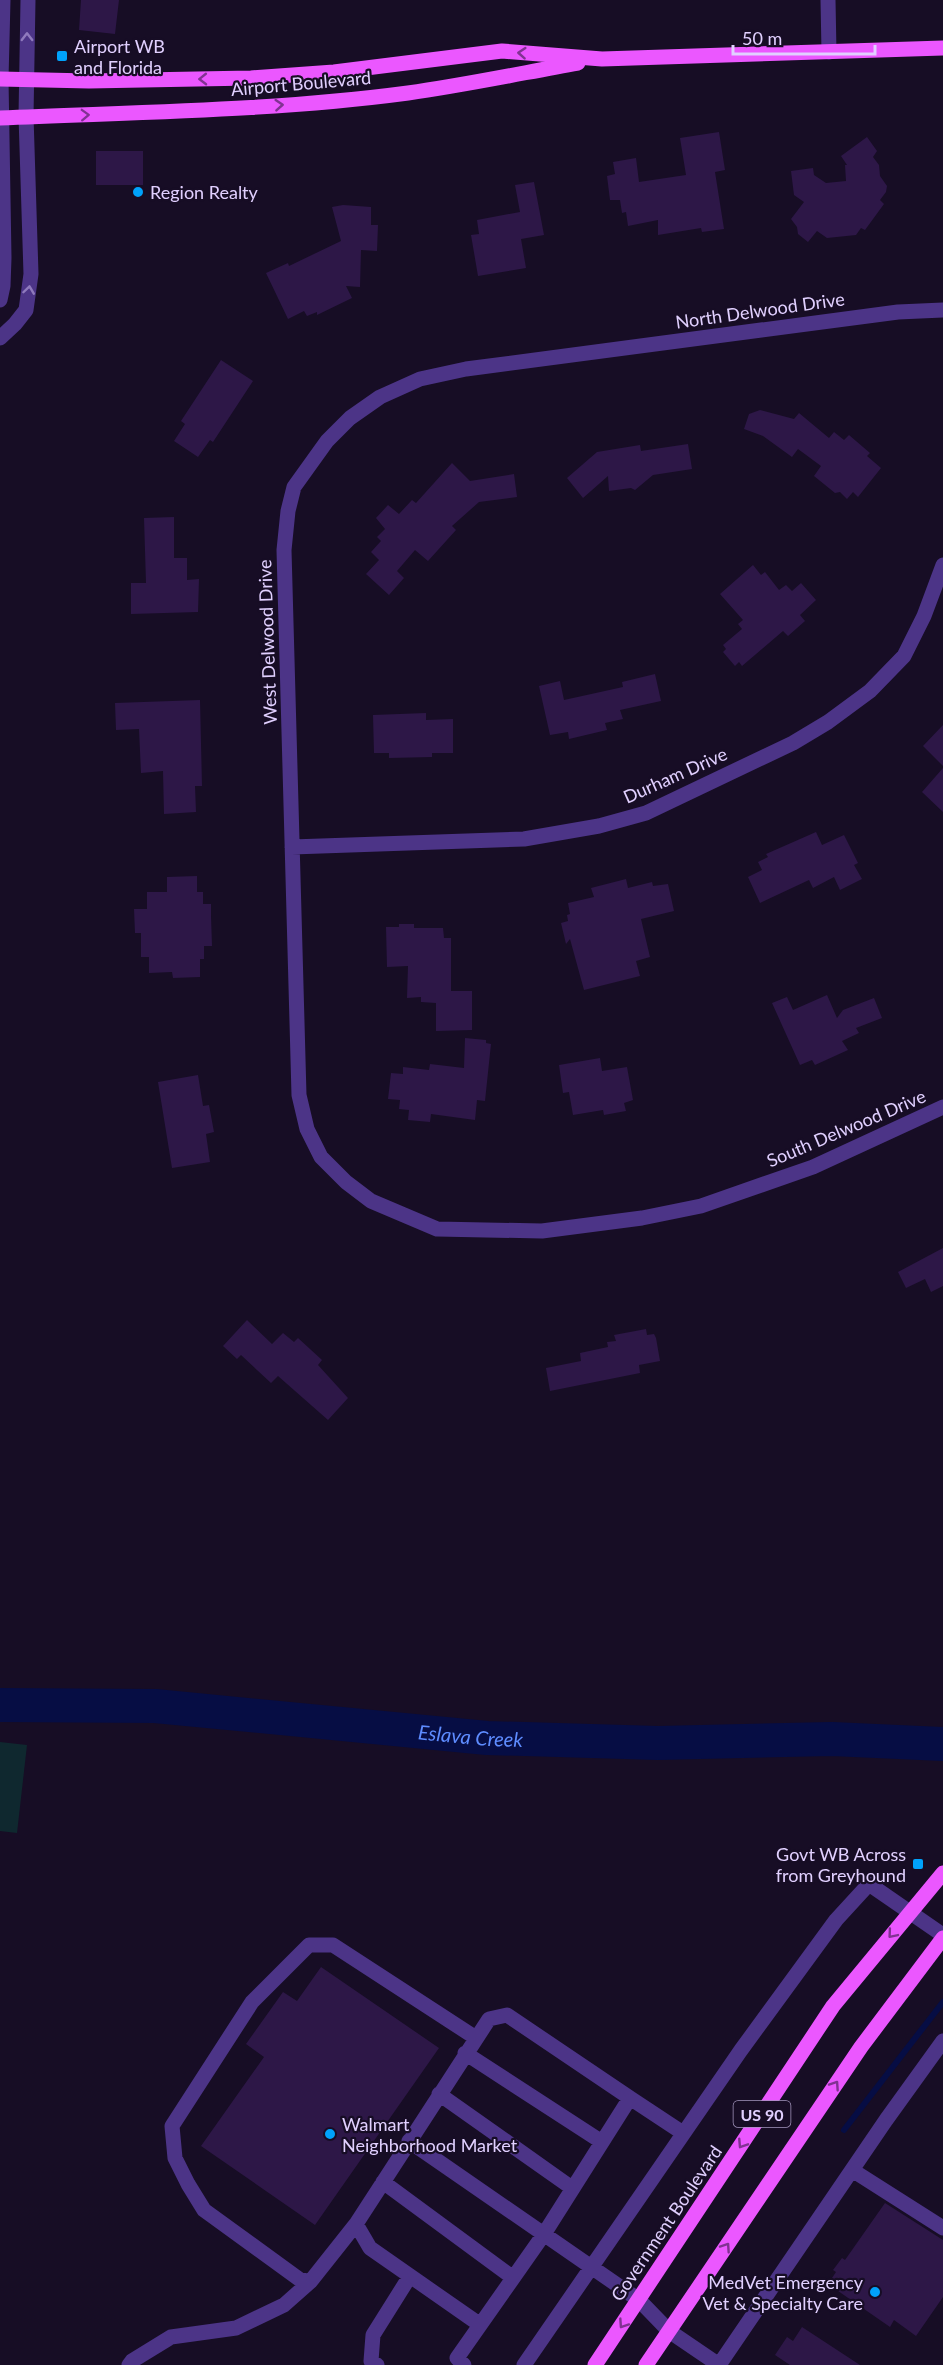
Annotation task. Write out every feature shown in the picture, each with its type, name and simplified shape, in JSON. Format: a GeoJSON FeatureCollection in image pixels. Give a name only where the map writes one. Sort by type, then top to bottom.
{"type":"FeatureCollection","features":[{"type":"Feature","properties":{"kind":"main road","name":"Airport Boulevard"},"geometry":{"type":"LineString","coordinates":[[1,79],[89,81],[252,78],[334,72],[502,51],[602,59],[943,48]]}},
{"type":"Feature","properties":{"kind":"main road","name":"Airport Boulevard"},"geometry":{"type":"LineString","coordinates":[[1,118],[187,112],[341,100],[408,93],[602,59]]}},
{"type":"Feature","properties":{"kind":"main road","name":"Government Boulevard"},"geometry":{"type":"LineString","coordinates":[[595,2365],[833,2006],[943,1873]]}},
{"type":"Feature","properties":{"kind":"main road","name":"US 90"},"geometry":{"type":"LineString","coordinates":[[646,2365],[861,2047],[943,1936]]}},
{"type":"Feature","properties":{"kind":"street"},"geometry":{"type":"LineString","coordinates":[[0,300],[4,258],[1,118],[3,0]]}},
{"type":"Feature","properties":{"kind":"street"},"geometry":{"type":"LineString","coordinates":[[0,338],[26,310],[31,274],[26,116],[28,0]]}},
{"type":"Feature","properties":{"kind":"street"},"geometry":{"type":"LineString","coordinates":[[828,0],[829,52]]}},
{"type":"Feature","properties":{"kind":"street","name":"North Delwood Drive"},"geometry":{"type":"LineString","coordinates":[[582,354],[898,312],[943,310]]}},
{"type":"Feature","properties":{"kind":"street","name":"West Delwood Drive"},"geometry":{"type":"LineString","coordinates":[[307,1129],[299,1095],[284,550],[288,511],[294,488],[327,441],[350,418],[380,397],[420,379],[454,371],[582,354]]}},
{"type":"Feature","properties":{"kind":"street","name":"Durham Drive"},"geometry":{"type":"LineString","coordinates":[[292,847],[525,838],[599,826],[646,813],[793,743],[828,722],[870,691],[904,656],[924,616],[943,565]]}},
{"type":"Feature","properties":{"kind":"street","name":"South Delwood Drive"},"geometry":{"type":"LineString","coordinates":[[307,1129],[321,1157],[346,1182],[372,1201],[403,1216],[437,1228],[542,1231],[642,1218],[700,1206],[813,1167],[943,1107]]}},
{"type":"Feature","properties":{"kind":"street"},"geometry":{"type":"LineString","coordinates":[[524,2365],[683,2133],[836,1920],[869,1884],[943,1936]]}},
{"type":"Feature","properties":{"kind":"street"},"geometry":{"type":"LineString","coordinates":[[310,2282],[299,2279],[263,2255],[204,2210],[175,2157],[172,2126],[252,2002],[309,1945],[333,1945],[476,2038]]}},
{"type":"Feature","properties":{"kind":"street"},"geometry":{"type":"LineString","coordinates":[[129,2365],[171,2337],[236,2328],[284,2305],[310,2282],[356,2224],[489,2019],[507,2015],[683,2133]]}},
{"type":"Feature","properties":{"kind":"street"},"geometry":{"type":"LineString","coordinates":[[409,2141],[639,2300],[669,2331],[719,2365],[886,2120],[943,2041]]}},
{"type":"Feature","properties":{"kind":"street"},"geometry":{"type":"LineString","coordinates":[[465,2053],[602,2142]]}},
{"type":"Feature","properties":{"kind":"street"},"geometry":{"type":"LineString","coordinates":[[440,2094],[572,2188]]}},
{"type":"Feature","properties":{"kind":"street"},"geometry":{"type":"LineString","coordinates":[[456,2363],[479,2324],[544,2234],[630,2098]]}},
{"type":"Feature","properties":{"kind":"street"},"geometry":{"type":"LineString","coordinates":[[852,2170],[943,2228]]}},
{"type":"Feature","properties":{"kind":"street"},"geometry":{"type":"LineString","coordinates":[[383,2182],[513,2277]]}},
{"type":"Feature","properties":{"kind":"street"},"geometry":{"type":"LineString","coordinates":[[356,2224],[370,2248],[479,2324]]}},
{"type":"Feature","properties":{"kind":"street"},"geometry":{"type":"LineString","coordinates":[[377,2365],[371,2361],[373,2335],[410,2276]]}},
{"type":"Feature","properties":{"kind":"shaded area"},"geometry":{"type":"Polygon","coordinates":[[[0,1742],[27,1745],[17,1833],[0,1831],[0,1742]]]}},
{"type":"Feature","properties":{"kind":"building"},"geometry":{"type":"Polygon","coordinates":[[[81,0],[119,0],[115,34],[79,30],[81,0]]]}},
{"type":"Feature","properties":{"kind":"building"},"geometry":{"type":"Polygon","coordinates":[[[719,132],[725,170],[715,172],[724,229],[702,232],[701,228],[658,235],[658,220],[628,226],[626,212],[622,213],[620,200],[610,200],[607,176],[615,174],[613,162],[636,158],[639,182],[686,175],[680,138],[719,132]]]}},
{"type":"Feature","properties":{"kind":"building"},"geometry":{"type":"Polygon","coordinates":[[[867,137],[877,151],[873,157],[879,165],[880,176],[887,186],[880,200],[884,204],[865,230],[861,228],[856,235],[827,238],[817,231],[808,242],[798,234],[797,227],[791,219],[804,202],[794,195],[791,171],[813,168],[814,175],[826,183],[846,181],[845,165],[847,165],[841,156],[867,137]]]}},
{"type":"Feature","properties":{"kind":"building"},"geometry":{"type":"Polygon","coordinates":[[[96,151],[143,151],[143,185],[96,185],[96,151]]]}},
{"type":"Feature","properties":{"kind":"building"},"geometry":{"type":"Polygon","coordinates":[[[534,182],[544,235],[521,239],[526,268],[478,276],[471,235],[479,234],[477,220],[520,212],[515,185],[534,182]]]}},
{"type":"Feature","properties":{"kind":"building"},"geometry":{"type":"Polygon","coordinates":[[[343,205],[371,207],[371,225],[378,225],[377,251],[361,250],[360,287],[346,286],[352,298],[317,315],[317,312],[307,316],[304,311],[288,319],[266,273],[288,263],[289,266],[341,241],[332,207],[343,205]]]}},
{"type":"Feature","properties":{"kind":"building"},"geometry":{"type":"Polygon","coordinates":[[[221,360],[253,381],[213,442],[210,440],[198,457],[174,441],[185,424],[181,421],[221,360]]]}},
{"type":"Feature","properties":{"kind":"building"},"geometry":{"type":"Polygon","coordinates":[[[760,410],[794,419],[799,413],[829,438],[834,432],[844,440],[849,435],[870,453],[867,456],[881,468],[858,497],[853,492],[847,499],[840,492],[835,493],[814,476],[821,466],[798,449],[792,457],[763,436],[744,429],[749,414],[760,410]]]}},
{"type":"Feature","properties":{"kind":"building"},"geometry":{"type":"Polygon","coordinates":[[[688,444],[692,469],[653,475],[635,490],[631,488],[609,491],[608,476],[583,498],[567,478],[597,452],[640,445],[641,451],[688,444]]]}},
{"type":"Feature","properties":{"kind":"building"},"geometry":{"type":"Polygon","coordinates":[[[452,463],[470,481],[514,474],[517,497],[479,502],[452,526],[456,530],[428,561],[415,550],[397,571],[404,578],[389,595],[366,574],[379,560],[371,552],[381,541],[377,537],[385,529],[376,518],[388,505],[399,514],[412,500],[416,503],[452,463]]]}},
{"type":"Feature","properties":{"kind":"building"},"geometry":{"type":"Polygon","coordinates":[[[174,517],[174,558],[187,558],[187,580],[199,579],[198,612],[131,614],[131,583],[146,583],[144,518],[174,517]]]}},
{"type":"Feature","properties":{"kind":"building"},"geometry":{"type":"Polygon","coordinates":[[[753,565],[761,575],[765,572],[779,590],[786,585],[792,591],[801,583],[816,600],[800,615],[805,621],[788,636],[783,631],[742,666],[739,662],[735,666],[723,652],[726,649],[723,645],[742,629],[738,624],[743,620],[720,594],[753,565]]]}},
{"type":"Feature","properties":{"kind":"building"},"geometry":{"type":"Polygon","coordinates":[[[655,674],[661,701],[620,710],[623,719],[605,723],[607,730],[569,739],[568,732],[550,735],[539,686],[560,681],[564,700],[623,687],[622,682],[655,674]]]}},
{"type":"Feature","properties":{"kind":"building"},"geometry":{"type":"Polygon","coordinates":[[[200,700],[202,786],[195,786],[196,812],[164,814],[163,771],[141,773],[139,729],[116,730],[115,703],[200,700]]]}},
{"type":"Feature","properties":{"kind":"building"},"geometry":{"type":"Polygon","coordinates":[[[426,713],[426,720],[453,719],[453,753],[432,753],[432,757],[389,758],[389,753],[374,753],[373,715],[426,713]]]}},
{"type":"Feature","properties":{"kind":"building"},"geometry":{"type":"Polygon","coordinates":[[[943,725],[943,766],[923,746],[943,725]]]}},
{"type":"Feature","properties":{"kind":"building"},"geometry":{"type":"Polygon","coordinates":[[[943,768],[943,812],[922,792],[943,768]]]}},
{"type":"Feature","properties":{"kind":"building"},"geometry":{"type":"Polygon","coordinates":[[[816,832],[822,845],[844,835],[858,863],[854,865],[862,879],[840,890],[834,877],[813,888],[809,880],[760,903],[748,877],[762,870],[758,862],[768,857],[766,854],[816,832]]]}},
{"type":"Feature","properties":{"kind":"building"},"geometry":{"type":"Polygon","coordinates":[[[197,876],[197,892],[203,892],[203,904],[211,904],[212,946],[204,946],[204,959],[200,959],[200,977],[173,978],[172,972],[149,973],[149,957],[141,957],[141,933],[135,933],[134,909],[147,909],[147,892],[167,892],[167,877],[197,876]]]}},
{"type":"Feature","properties":{"kind":"building"},"geometry":{"type":"Polygon","coordinates":[[[626,879],[628,888],[652,882],[653,886],[668,884],[674,911],[641,919],[650,957],[636,961],[640,976],[584,990],[570,939],[566,944],[561,923],[568,921],[567,915],[570,914],[568,903],[594,897],[591,888],[626,879]]]}},
{"type":"Feature","properties":{"kind":"building"},"geometry":{"type":"Polygon","coordinates":[[[399,924],[414,924],[414,928],[443,928],[444,938],[451,938],[451,991],[472,991],[472,1030],[436,1031],[436,1003],[421,1002],[421,997],[407,998],[408,966],[387,967],[386,927],[399,927],[399,924]]]}},
{"type":"Feature","properties":{"kind":"building"},"geometry":{"type":"Polygon","coordinates":[[[827,995],[837,1018],[843,1010],[874,998],[882,1018],[856,1028],[859,1033],[842,1041],[848,1050],[815,1065],[812,1060],[800,1065],[772,1003],[787,997],[793,1010],[827,995]]]}},
{"type":"Feature","properties":{"kind":"building"},"geometry":{"type":"Polygon","coordinates":[[[465,1038],[486,1040],[486,1043],[491,1044],[485,1101],[477,1100],[475,1120],[431,1114],[430,1122],[408,1120],[409,1110],[399,1109],[400,1100],[388,1099],[391,1073],[403,1074],[403,1067],[429,1070],[430,1064],[464,1068],[465,1038]]]}},
{"type":"Feature","properties":{"kind":"building"},"geometry":{"type":"Polygon","coordinates":[[[600,1058],[602,1071],[627,1067],[633,1100],[624,1103],[626,1111],[604,1115],[603,1110],[573,1115],[569,1092],[563,1093],[559,1065],[600,1058]]]}},
{"type":"Feature","properties":{"kind":"building"},"geometry":{"type":"Polygon","coordinates":[[[198,1075],[203,1106],[209,1105],[214,1132],[206,1134],[210,1162],[172,1168],[158,1082],[198,1075]]]}},
{"type":"Feature","properties":{"kind":"building"},"geometry":{"type":"Polygon","coordinates":[[[943,1248],[943,1286],[931,1292],[925,1279],[906,1288],[898,1272],[943,1248]]]}},
{"type":"Feature","properties":{"kind":"building"},"geometry":{"type":"Polygon","coordinates":[[[247,1320],[272,1344],[283,1333],[294,1342],[298,1338],[322,1360],[318,1365],[348,1398],[328,1420],[278,1376],[271,1383],[241,1355],[237,1359],[223,1346],[247,1320]]]}},
{"type":"Feature","properties":{"kind":"building"},"geometry":{"type":"Polygon","coordinates":[[[646,1329],[647,1335],[654,1334],[656,1338],[660,1361],[639,1365],[640,1373],[550,1391],[546,1368],[581,1361],[580,1353],[608,1347],[607,1342],[616,1341],[614,1335],[646,1329]]]}},
{"type":"Feature","properties":{"kind":"building"},"geometry":{"type":"Polygon","coordinates":[[[321,1967],[439,2048],[315,2225],[201,2146],[264,2057],[246,2044],[283,1992],[297,2001],[321,1967]]]}},
{"type":"Feature","properties":{"kind":"building"},"geometry":{"type":"Polygon","coordinates":[[[885,2203],[943,2240],[943,2297],[916,2336],[894,2320],[890,2327],[828,2284],[836,2272],[833,2270],[842,2258],[845,2260],[885,2203]]]}},
{"type":"Feature","properties":{"kind":"building"},"geometry":{"type":"Polygon","coordinates":[[[802,2327],[860,2365],[790,2365],[775,2355],[787,2337],[793,2341],[802,2327]]]}},
{"type":"Feature","properties":{"kind":"waterway","name":"Eslava Creek"},"geometry":{"type":"LineString","coordinates":[[0,1705],[155,1706],[487,1738],[658,1743],[832,1739],[943,1744]]}},
{"type":"Feature","properties":{"kind":"waterway"},"geometry":{"type":"LineString","coordinates":[[844,2130],[943,2002]]}},
{"type":"Feature","properties":{"kind":"place","name":"Airport WB and Florida"},"geometry":{"type":"Point","coordinates":[62,56]}},
{"type":"Feature","properties":{"kind":"place","name":"Region Realty"},"geometry":{"type":"Point","coordinates":[138,192]}},
{"type":"Feature","properties":{"kind":"place","name":"Govt WB Across from Greyhound"},"geometry":{"type":"Point","coordinates":[918,1864]}},
{"type":"Feature","properties":{"kind":"place","name":"Walmart Neighborhood Market"},"geometry":{"type":"Point","coordinates":[330,2134]}},
{"type":"Feature","properties":{"kind":"place","name":"MedVet Emergency Vet & Specialty Care"},"geometry":{"type":"Point","coordinates":[875,2292]}}]}
